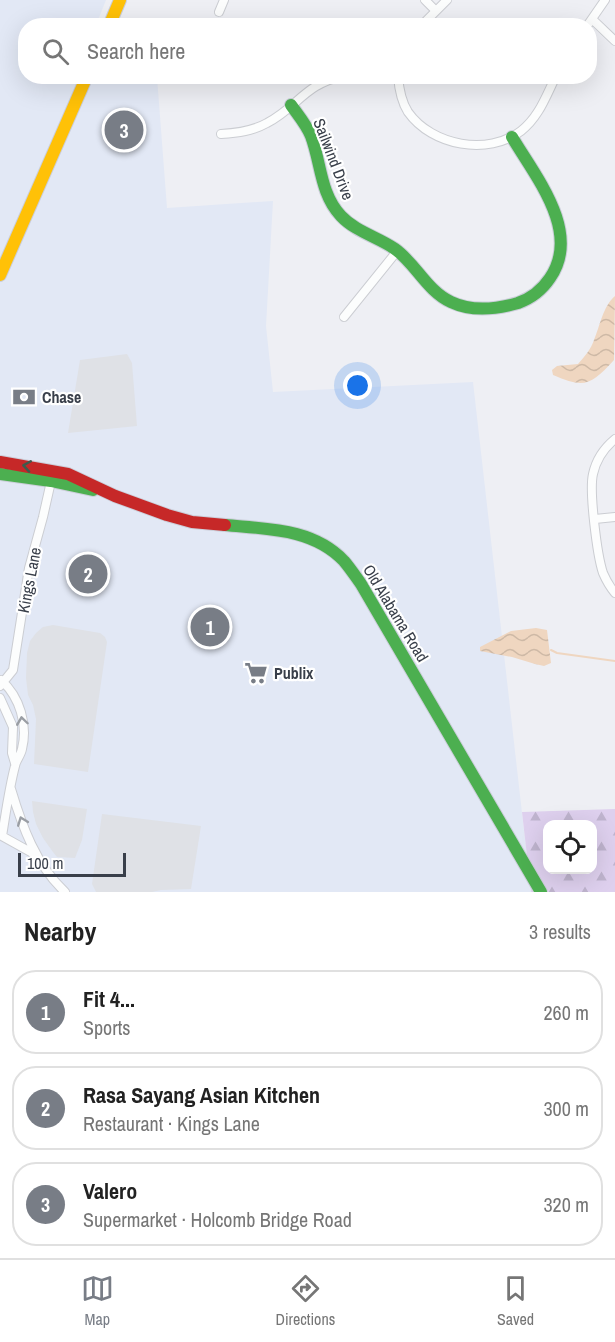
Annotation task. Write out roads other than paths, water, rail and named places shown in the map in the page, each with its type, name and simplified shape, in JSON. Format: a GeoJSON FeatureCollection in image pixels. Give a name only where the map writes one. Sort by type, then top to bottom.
{"type":"FeatureCollection","features":[{"type":"Feature","properties":{"kind":"street"},"geometry":{"type":"LineString","coordinates":[[112,18],[120,0]]}},
{"type":"Feature","properties":{"kind":"street"},"geometry":{"type":"LineString","coordinates":[[219,12],[224,0]]}},
{"type":"Feature","properties":{"kind":"street"},"geometry":{"type":"LineString","coordinates":[[425,0],[436,11]]}},
{"type":"Feature","properties":{"kind":"street"},"geometry":{"type":"LineString","coordinates":[[429,18],[447,0]]}},
{"type":"Feature","properties":{"kind":"street"},"geometry":{"type":"LineString","coordinates":[[593,18],[605,0]]}},
{"type":"Feature","properties":{"kind":"street"},"geometry":{"type":"LineString","coordinates":[[597,27],[615,41]]}},
{"type":"Feature","properties":{"kind":"street"},"geometry":{"type":"LineString","coordinates":[[0,275],[84,84]]}},
{"type":"Feature","properties":{"kind":"street"},"geometry":{"type":"LineString","coordinates":[[221,134],[243,133],[268,123],[312,87],[319,84]]}},
{"type":"Feature","properties":{"kind":"street"},"geometry":{"type":"LineString","coordinates":[[399,84],[407,110],[418,124],[433,135],[449,141],[475,145],[495,143],[512,137],[537,115],[552,84]]}},
{"type":"Feature","properties":{"kind":"street","name":"Sailwind Drive"},"geometry":{"type":"LineString","coordinates":[[291,105],[310,134],[325,189],[335,209],[351,225],[398,250],[414,264],[437,293],[463,306],[481,308],[510,306],[527,299],[542,288],[552,275],[559,260],[562,243],[554,209],[512,137]]}},
{"type":"Feature","properties":{"kind":"street"},"geometry":{"type":"LineString","coordinates":[[344,317],[398,250]]}},
{"type":"Feature","properties":{"kind":"street"},"geometry":{"type":"LineString","coordinates":[[615,439],[599,458],[593,474],[592,490],[601,565],[607,582],[615,593]]}},
{"type":"Feature","properties":{"kind":"street","name":"Old Alabama Road"},"geometry":{"type":"LineString","coordinates":[[0,462],[52,476]]}},
{"type":"Feature","properties":{"kind":"street","name":"Old Alabama Road"},"geometry":{"type":"LineString","coordinates":[[0,474],[81,478],[115,496],[192,522],[268,528],[295,533],[320,543],[344,561],[361,584],[541,892]]}},
{"type":"Feature","properties":{"kind":"street","name":"Kings Lane"},"geometry":{"type":"LineString","coordinates":[[1,683],[13,670],[15,662],[29,568],[52,476]]}},
{"type":"Feature","properties":{"kind":"street"},"geometry":{"type":"LineString","coordinates":[[595,519],[615,518]]}},
{"type":"Feature","properties":{"kind":"street"},"geometry":{"type":"LineString","coordinates":[[1,683],[17,702],[23,724],[22,752],[15,763],[1,835],[36,855]]}},
{"type":"Feature","properties":{"kind":"street"},"geometry":{"type":"LineString","coordinates":[[0,698],[13,727],[12,753],[15,763]]}},
{"type":"Feature","properties":{"kind":"street"},"geometry":{"type":"LineString","coordinates":[[10,786],[19,815],[36,855],[58,892]]}},
{"type":"Feature","properties":{"kind":"street"},"geometry":{"type":"LineString","coordinates":[[50,876],[65,892]]}},
{"type":"Feature","properties":{"kind":"water"},"geometry":{"type":"Polygon","coordinates":[[[615,296],[614,360],[599,375],[587,382],[573,382],[553,375],[552,370],[557,366],[578,364],[593,343],[605,311],[615,296]]]}},
{"type":"Feature","properties":{"kind":"water"},"geometry":{"type":"Polygon","coordinates":[[[536,628],[547,630],[551,663],[544,666],[480,651],[480,647],[511,631],[536,628]]]}},
{"type":"Feature","properties":{"kind":"waterway"},"geometry":{"type":"LineString","coordinates":[[551,650],[557,653],[615,661]]}},
{"type":"Feature","properties":{"kind":"place","name":"Valero"},"geometry":{"type":"Point","coordinates":[124,130]}},
{"type":"Feature","properties":{"kind":"place","name":"Chase"},"geometry":{"type":"Point","coordinates":[24,397]}},
{"type":"Feature","properties":{"kind":"place","name":"Rasa Sayang Asian Kitchen"},"geometry":{"type":"Point","coordinates":[88,574]}},
{"type":"Feature","properties":{"kind":"place","name":"Fit 4..."},"geometry":{"type":"Point","coordinates":[210,627]}},
{"type":"Feature","properties":{"kind":"place","name":"Publix"},"geometry":{"type":"Point","coordinates":[256,673]}}]}
